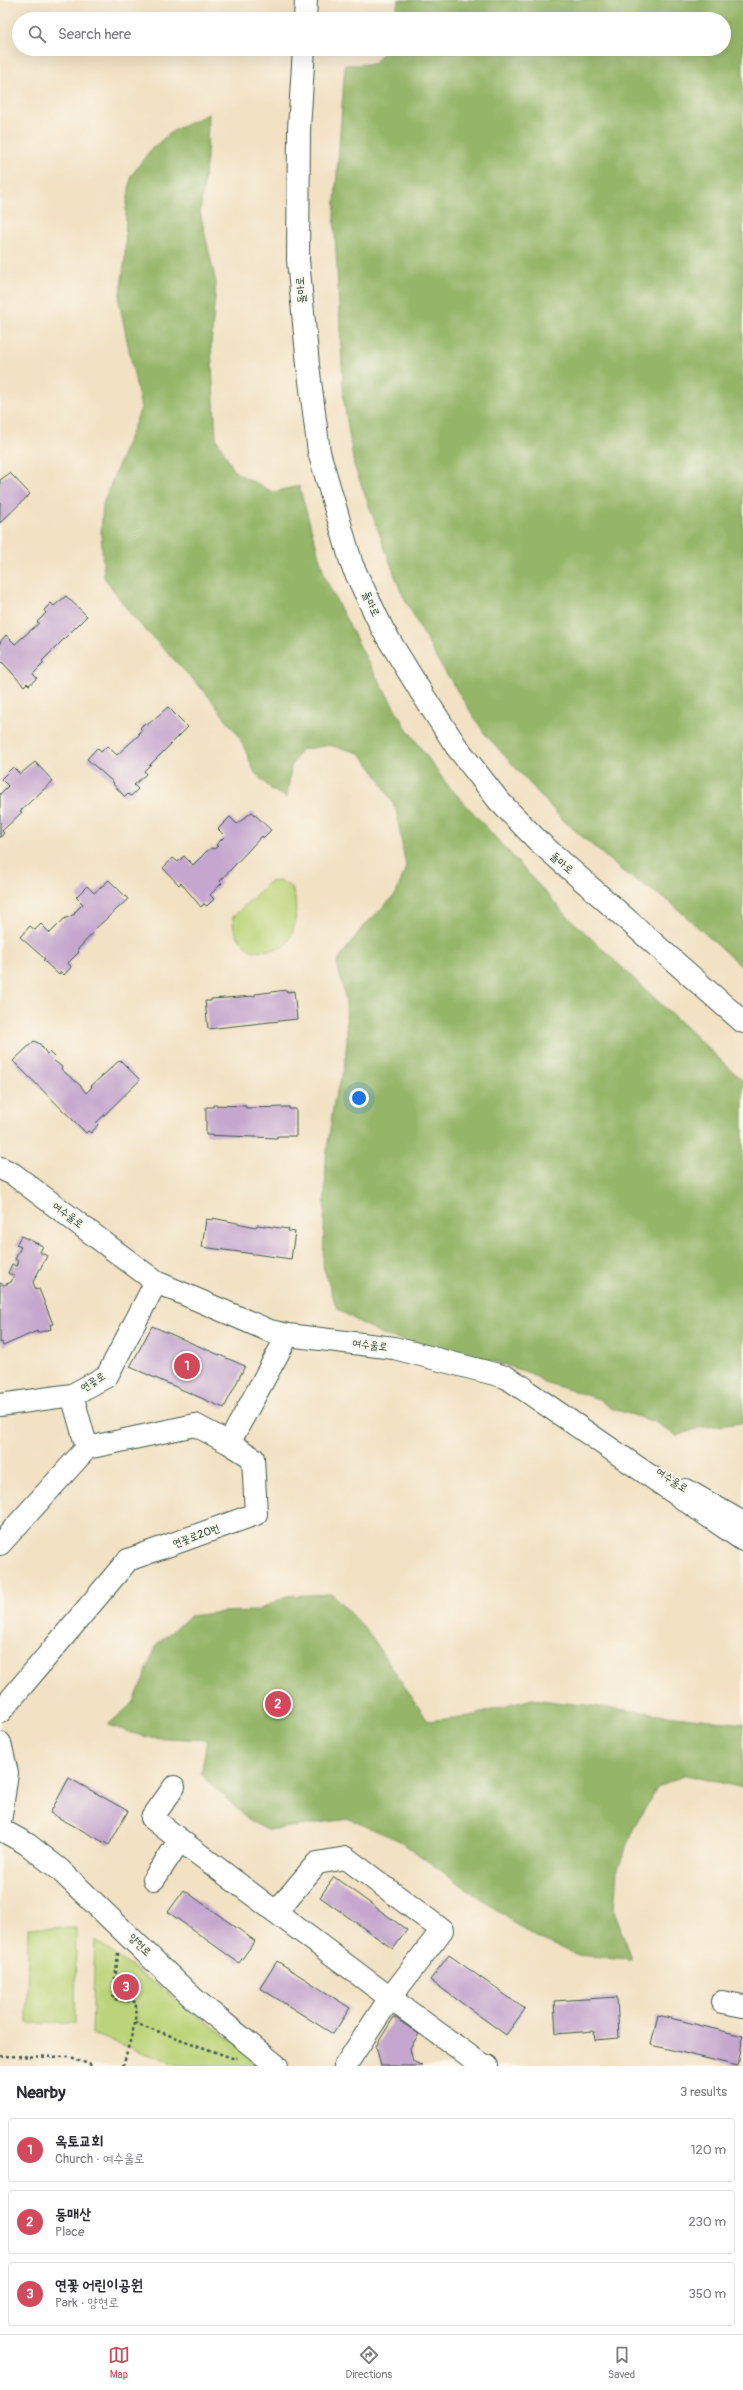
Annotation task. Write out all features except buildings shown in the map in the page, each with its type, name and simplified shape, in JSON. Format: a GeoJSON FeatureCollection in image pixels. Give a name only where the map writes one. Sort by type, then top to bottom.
{"type":"FeatureCollection","features":[{"type":"Feature","properties":{"kind":"street"},"geometry":{"type":"LineString","coordinates":[[305,12],[306,0]]}},
{"type":"Feature","properties":{"kind":"street","name":"돌마로"},"geometry":{"type":"LineString","coordinates":[[304,56],[300,129],[298,260],[308,365],[319,452],[352,565],[383,630],[421,692],[456,746],[499,801],[538,841],[743,1022]]}},
{"type":"Feature","properties":{"kind":"street","name":"여수울로"},"geometry":{"type":"LineString","coordinates":[[0,1168],[13,1174],[156,1282],[270,1331],[288,1336],[394,1348],[506,1377],[611,1438],[690,1493],[743,1523]]}},
{"type":"Feature","properties":{"kind":"street","name":"연꽃로"},"geometry":{"type":"LineString","coordinates":[[0,1406],[72,1395],[107,1376],[156,1282]]}},
{"type":"Feature","properties":{"kind":"street"},"geometry":{"type":"LineString","coordinates":[[0,1544],[87,1448],[195,1425],[230,1443],[288,1336]]}},
{"type":"Feature","properties":{"kind":"street"},"geometry":{"type":"LineString","coordinates":[[506,1377],[743,1540]]}},
{"type":"Feature","properties":{"kind":"street"},"geometry":{"type":"LineString","coordinates":[[72,1395],[87,1448]]}},
{"type":"Feature","properties":{"kind":"street","name":"연꽃로20번"},"geometry":{"type":"LineString","coordinates":[[0,1712],[128,1560],[256,1514],[253,1458],[230,1443]]}},
{"type":"Feature","properties":{"kind":"street"},"geometry":{"type":"LineString","coordinates":[[0,1743],[6,1773],[0,1822]]}},
{"type":"Feature","properties":{"kind":"street"},"geometry":{"type":"LineString","coordinates":[[174,1787],[152,1818],[390,1998],[479,2063],[487,2066]]}},
{"type":"Feature","properties":{"kind":"street","name":"양현로"},"geometry":{"type":"LineString","coordinates":[[0,1829],[27,1844],[58,1869],[124,1929],[193,1998],[277,2066]]}},
{"type":"Feature","properties":{"kind":"street"},"geometry":{"type":"LineString","coordinates":[[154,1879],[180,1840]]}},
{"type":"Feature","properties":{"kind":"street"},"geometry":{"type":"LineString","coordinates":[[276,1912],[317,1863],[346,1858],[442,1930],[390,1998],[345,2066]]}},
{"type":"Feature","properties":{"kind":"street"},"geometry":{"type":"LineString","coordinates":[[722,2002],[743,2006]]}},
{"type":"Feature","properties":{"kind":"path"},"geometry":{"type":"LineString","coordinates":[[122,2066],[135,2023],[136,2002],[113,1998],[116,1962],[124,1929]]}},
{"type":"Feature","properties":{"kind":"path"},"geometry":{"type":"LineString","coordinates":[[135,2023],[235,2059],[252,2046]]}},
{"type":"Feature","properties":{"kind":"path"},"geometry":{"type":"LineString","coordinates":[[0,2056],[70,2057],[93,2066]]}},
{"type":"Feature","properties":{"kind":"green space"},"geometry":{"type":"Polygon","coordinates":[[[398,0],[743,0],[743,968],[670,902],[622,871],[563,820],[485,734],[437,659],[401,592],[354,465],[344,402],[334,214],[345,65],[374,64],[380,56],[731,56],[731,12],[396,12],[398,0]]]}},
{"type":"Feature","properties":{"kind":"green space"},"geometry":{"type":"Polygon","coordinates":[[[208,114],[207,157],[200,212],[216,283],[211,346],[216,438],[235,472],[273,492],[299,486],[326,580],[369,664],[405,726],[446,783],[564,913],[743,1081],[743,1423],[698,1428],[677,1436],[655,1422],[610,1408],[599,1399],[544,1382],[530,1373],[486,1359],[382,1335],[337,1309],[323,1266],[326,1157],[334,1101],[344,1070],[347,1041],[346,1002],[337,962],[362,928],[396,894],[406,867],[396,809],[380,780],[360,753],[329,745],[300,750],[291,767],[287,798],[272,790],[255,773],[239,736],[205,692],[132,616],[104,577],[101,533],[103,504],[141,408],[119,301],[125,259],[126,209],[131,176],[152,148],[173,131],[208,114]]]}},
{"type":"Feature","properties":{"kind":"green space"},"geometry":{"type":"Polygon","coordinates":[[[279,881],[290,886],[294,895],[296,910],[294,927],[288,942],[281,948],[253,951],[238,937],[234,927],[233,917],[269,882],[279,881]]]}},
{"type":"Feature","properties":{"kind":"green space"},"geometry":{"type":"Polygon","coordinates":[[[332,1594],[365,1628],[428,1721],[470,1716],[532,1699],[743,1724],[743,1788],[686,1775],[657,1788],[635,1826],[617,1871],[614,1910],[631,1959],[576,1955],[532,1935],[398,1840],[349,1819],[268,1830],[250,1821],[201,1774],[207,1740],[145,1737],[108,1725],[134,1702],[157,1644],[190,1616],[223,1612],[257,1611],[286,1596],[332,1594]]]}},
{"type":"Feature","properties":{"kind":"green space"},"geometry":{"type":"Polygon","coordinates":[[[28,1928],[76,1928],[75,2023],[27,2023],[28,1928]]]}},
{"type":"Feature","properties":{"kind":"green space"},"geometry":{"type":"Polygon","coordinates":[[[95,1940],[257,2059],[257,2066],[181,2066],[92,2034],[95,1940]]]}},
{"type":"Feature","properties":{"kind":"place","name":"옥토교회"},"geometry":{"type":"Point","coordinates":[187,1366]}},
{"type":"Feature","properties":{"kind":"place","name":"동매산"},"geometry":{"type":"Point","coordinates":[278,1704]}},
{"type":"Feature","properties":{"kind":"place","name":"연꽃 어린이공원"},"geometry":{"type":"Point","coordinates":[126,1987]}}]}
